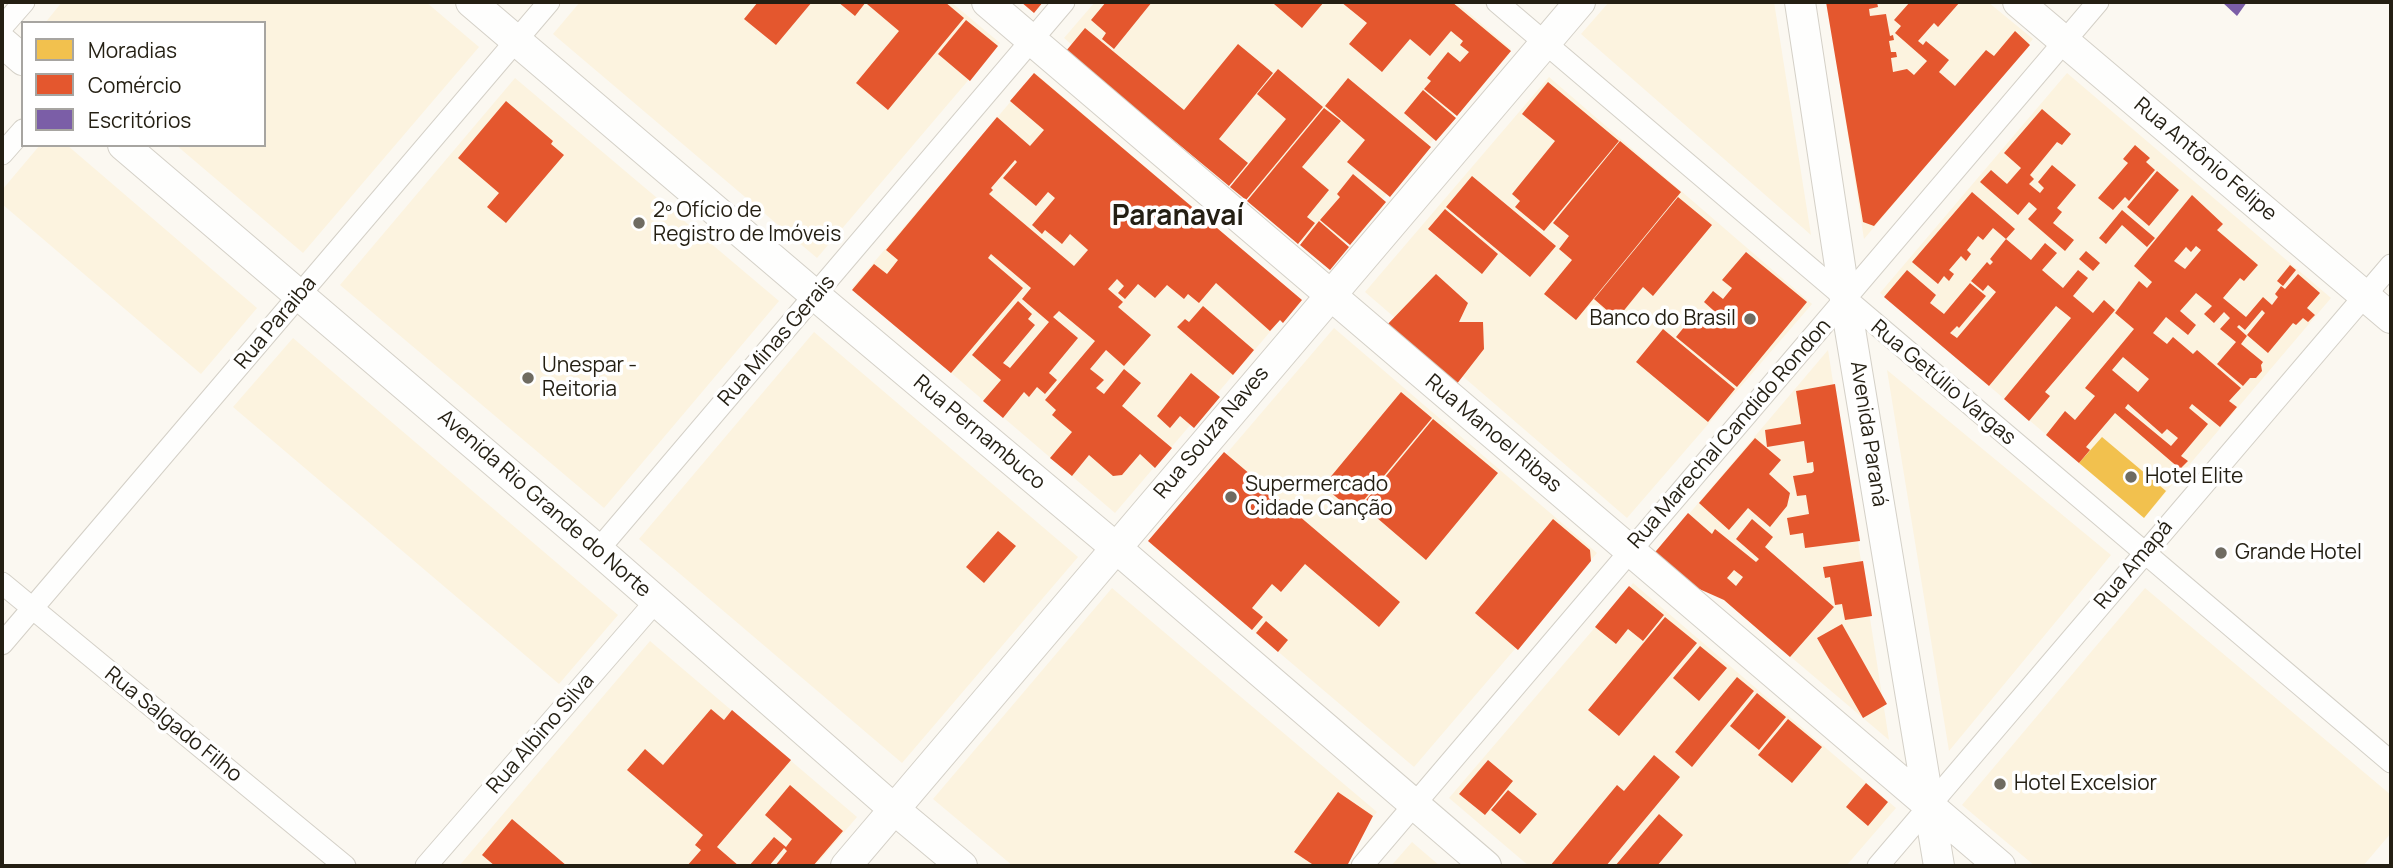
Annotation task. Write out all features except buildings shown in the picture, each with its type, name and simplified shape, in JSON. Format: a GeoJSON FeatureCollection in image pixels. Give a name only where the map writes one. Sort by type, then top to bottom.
{"type":"FeatureCollection","features":[{"type":"Feature","properties":{"kind":"street"},"geometry":{"type":"LineString","coordinates":[[2,27],[24,2]]}},
{"type":"Feature","properties":{"kind":"street","name":"Rua Pernambuco"},"geometry":{"type":"LineString","coordinates":[[471,2],[1334,733],[1486,866]]}},
{"type":"Feature","properties":{"kind":"street","name":"Rua Paraiba"},"geometry":{"type":"LineString","coordinates":[[2,644],[549,2]]}},
{"type":"Feature","properties":{"kind":"street","name":"Rua Manoel Ribas"},"geometry":{"type":"LineString","coordinates":[[987,2],[2000,866]]}},
{"type":"Feature","properties":{"kind":"street","name":"Rua Minas Gerais"},"geometry":{"type":"LineString","coordinates":[[598,550],[1064,2]]}},
{"type":"Feature","properties":{"kind":"street","name":"Rua Getúlio Vargas"},"geometry":{"type":"LineString","coordinates":[[1497,2],[2391,762]]}},
{"type":"Feature","properties":{"kind":"street","name":"Rua Souza Naves"},"geometry":{"type":"LineString","coordinates":[[846,866],[1580,2]]}},
{"type":"Feature","properties":{"kind":"street","name":"Avenida Paraná"},"geometry":{"type":"LineString","coordinates":[[1800,2],[1845,299],[1939,866]]}},
{"type":"Feature","properties":{"kind":"street","name":"Rua Antônio Felipe"},"geometry":{"type":"LineString","coordinates":[[2018,2],[2391,318]]}},
{"type":"Feature","properties":{"kind":"street","name":"Rua Marechal Candido Rondon"},"geometry":{"type":"LineString","coordinates":[[1362,866],[2098,2]]}},
{"type":"Feature","properties":{"kind":"street"},"geometry":{"type":"LineString","coordinates":[[2,42],[21,58]]}},
{"type":"Feature","properties":{"kind":"street"},"geometry":{"type":"LineString","coordinates":[[2,154],[21,132]]}},
{"type":"Feature","properties":{"kind":"street","name":"Avenida Rio Grande do Norte"},"geometry":{"type":"LineString","coordinates":[[125,147],[598,550],[962,866]]}},
{"type":"Feature","properties":{"kind":"street","name":"Rua Amapá"},"geometry":{"type":"LineString","coordinates":[[1878,866],[2391,265]]}},
{"type":"Feature","properties":{"kind":"street","name":"Rua Salgado Filho"},"geometry":{"type":"LineString","coordinates":[[2,583],[345,866]]}},
{"type":"Feature","properties":{"kind":"street","name":"Rua Albino Silva"},"geometry":{"type":"LineString","coordinates":[[426,866],[656,601]]}},
{"type":"Feature","properties":{"kind":"shaded area"},"geometry":{"type":"Polygon","coordinates":[[[62,2],[426,2],[479,47],[303,253],[178,147],[266,147],[266,21],[47,21],[62,2]]]}},
{"type":"Feature","properties":{"kind":"shaded area"},"geometry":{"type":"Polygon","coordinates":[[[580,2],[951,2],[1000,43],[817,258],[553,34],[580,2]]]}},
{"type":"Feature","properties":{"kind":"shaded area"},"geometry":{"type":"Polygon","coordinates":[[[1095,2],[1456,2],[1511,49],[1327,264],[1064,38],[1095,2]]]}},
{"type":"Feature","properties":{"kind":"shaded area"},"geometry":{"type":"Polygon","coordinates":[[[1609,2],[1774,2],[1811,235],[1581,34],[1609,2]]]}},
{"type":"Feature","properties":{"kind":"shaded area"},"geometry":{"type":"Polygon","coordinates":[[[1827,2],[1988,2],[2033,39],[1864,239],[1827,2]]]}},
{"type":"Feature","properties":{"kind":"shaded area"},"geometry":{"type":"Polygon","coordinates":[[[1035,73],[1299,298],[1115,513],[852,288],[1035,73]]]}},
{"type":"Feature","properties":{"kind":"shaded area"},"geometry":{"type":"Polygon","coordinates":[[[2067,73],[2331,298],[2144,518],[1880,293],[2067,73]]]}},
{"type":"Feature","properties":{"kind":"shaded area"},"geometry":{"type":"Polygon","coordinates":[[[1549,77],[1812,304],[1627,518],[1365,292],[1549,77]]]}},
{"type":"Feature","properties":{"kind":"shaded area"},"geometry":{"type":"Polygon","coordinates":[[[515,78],[779,301],[604,508],[340,285],[515,78]]]}},
{"type":"Feature","properties":{"kind":"shaded area"},"geometry":{"type":"Polygon","coordinates":[[[38,147],[69,147],[257,308],[201,374],[2,204],[2,190],[38,147]]]}},
{"type":"Feature","properties":{"kind":"shaded area"},"geometry":{"type":"Polygon","coordinates":[[[1334,328],[1597,553],[1414,767],[1150,543],[1334,328]]]}},
{"type":"Feature","properties":{"kind":"shaded area"},"geometry":{"type":"Polygon","coordinates":[[[814,332],[1078,557],[902,763],[639,539],[814,332]]]}},
{"type":"Feature","properties":{"kind":"shaded area"},"geometry":{"type":"Polygon","coordinates":[[[293,338],[618,615],[559,684],[233,407],[293,338]]]}},
{"type":"Feature","properties":{"kind":"shaded area"},"geometry":{"type":"Polygon","coordinates":[[[1828,350],[1889,740],[1661,547],[1828,350]]]}},
{"type":"Feature","properties":{"kind":"shaded area"},"geometry":{"type":"Polygon","coordinates":[[[1887,370],[2111,555],[1949,751],[1887,370]]]}},
{"type":"Feature","properties":{"kind":"shaded area"},"geometry":{"type":"Polygon","coordinates":[[[1633,583],[1896,808],[1846,866],[1529,866],[1449,798],[1633,583]]]}},
{"type":"Feature","properties":{"kind":"shaded area"},"geometry":{"type":"Polygon","coordinates":[[[1112,588],[1377,812],[1330,866],[1013,866],[933,799],[1112,588]]]}},
{"type":"Feature","properties":{"kind":"shaded area"},"geometry":{"type":"Polygon","coordinates":[[[2145,588],[2391,795],[2391,833],[2363,866],[2035,866],[1962,805],[2145,588]]]}},
{"type":"Feature","properties":{"kind":"shaded area"},"geometry":{"type":"Polygon","coordinates":[[[650,641],[857,817],[815,866],[459,866],[650,641]]]}},
{"type":"Feature","properties":{"kind":"shaded area"},"geometry":{"type":"Polygon","coordinates":[[[1412,842],[1440,866],[1391,866],[1412,842]]]}},
{"type":"Feature","properties":{"kind":"place","name":"2º Ofício de Registro de Imóveis"},"geometry":{"type":"Point","coordinates":[639,223]}},
{"type":"Feature","properties":{"kind":"place","name":"Banco do Brasil"},"geometry":{"type":"Point","coordinates":[1750,319]}},
{"type":"Feature","properties":{"kind":"place","name":"Unespar - Reitoria"},"geometry":{"type":"Point","coordinates":[528,378]}},
{"type":"Feature","properties":{"kind":"place","name":"Hotel Elite"},"geometry":{"type":"Point","coordinates":[2131,477]}},
{"type":"Feature","properties":{"kind":"place","name":"Supermercado Cidade Canção"},"geometry":{"type":"Point","coordinates":[1231,497]}},
{"type":"Feature","properties":{"kind":"place","name":"Grande Hotel"},"geometry":{"type":"Point","coordinates":[2221,553]}},
{"type":"Feature","properties":{"kind":"place","name":"Hotel Excelsior"},"geometry":{"type":"Point","coordinates":[2000,784]}},
{"type":"Feature","properties":{"kind":"district","name":"Paranavaí"},"geometry":{"type":"Point","coordinates":[1178,217]}}]}
